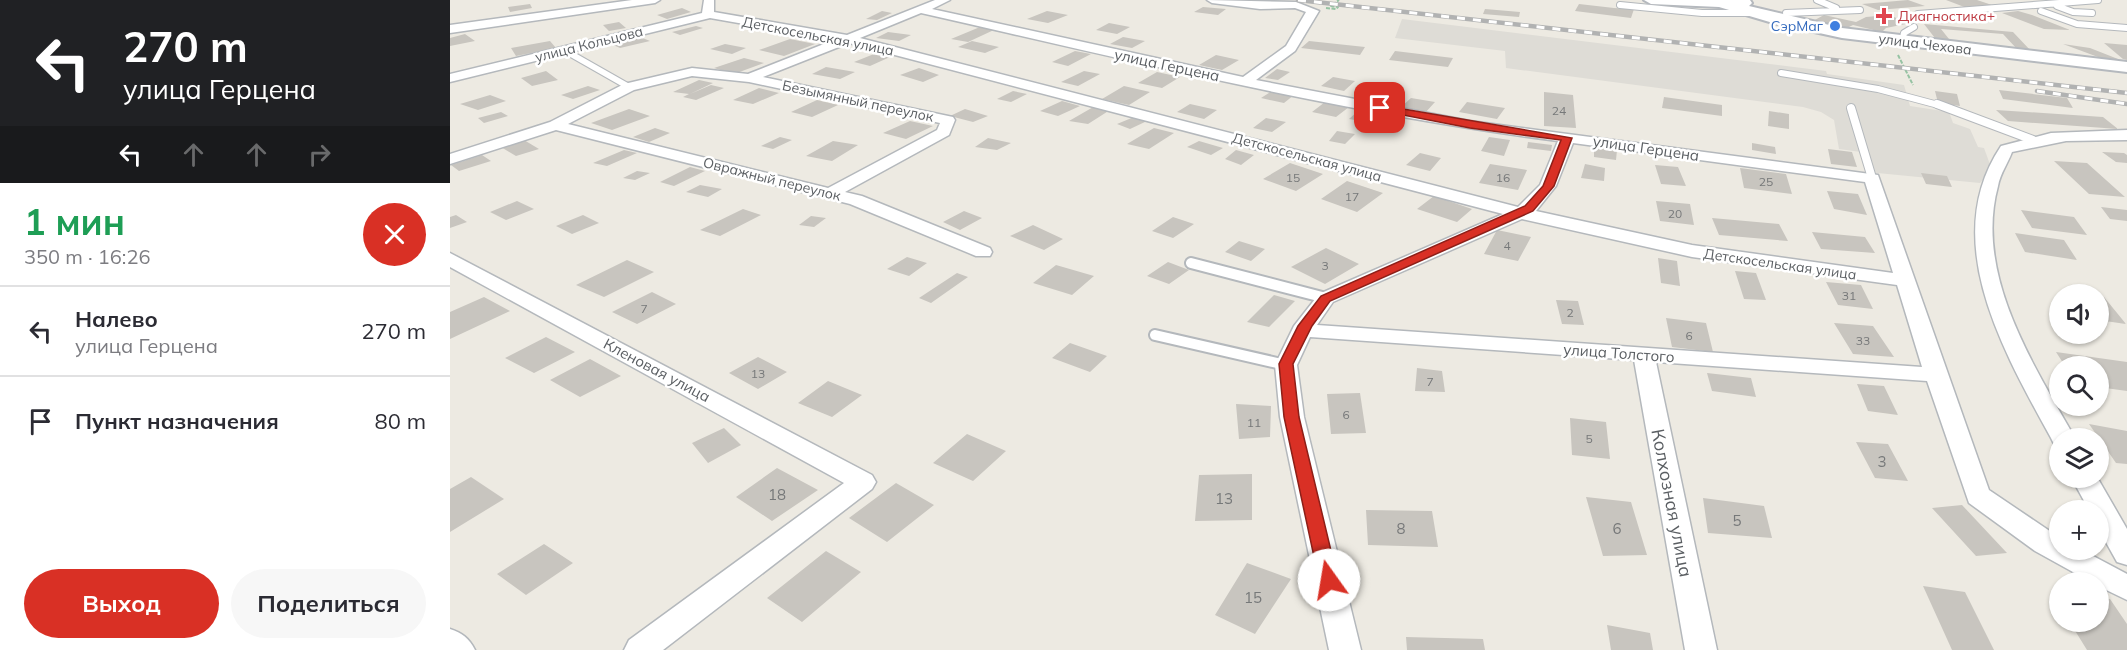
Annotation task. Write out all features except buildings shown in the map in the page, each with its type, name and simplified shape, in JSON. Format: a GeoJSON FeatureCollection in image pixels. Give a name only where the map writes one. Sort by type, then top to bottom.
{"type":"FeatureCollection","features":[{"type":"Feature","properties":{"kind":"street"},"geometry":{"type":"LineString","coordinates":[[450,29],[655,0]]}},
{"type":"Feature","properties":{"kind":"street"},"geometry":{"type":"LineString","coordinates":[[709,0],[706,11],[710,15]]}},
{"type":"Feature","properties":{"kind":"street"},"geometry":{"type":"LineString","coordinates":[[749,78],[945,0]]}},
{"type":"Feature","properties":{"kind":"street"},"geometry":{"type":"LineString","coordinates":[[1212,0],[1260,6],[1303,7],[1313,12],[1292,48],[1245,82]]}},
{"type":"Feature","properties":{"kind":"street","name":"улица Чехова"},"geometry":{"type":"LineString","coordinates":[[1651,0],[1760,7],[1822,30],[1902,42],[2127,68]]}},
{"type":"Feature","properties":{"kind":"street"},"geometry":{"type":"LineString","coordinates":[[1260,6],[1282,17]]}},
{"type":"Feature","properties":{"kind":"street","name":"улица Герцена"},"geometry":{"type":"LineString","coordinates":[[921,10],[1245,82],[1470,125],[1872,178]]}},
{"type":"Feature","properties":{"kind":"street","name":"Детскосельская улица"},"geometry":{"type":"LineString","coordinates":[[710,15],[849,39],[1521,213],[1692,251],[1907,281]]}},
{"type":"Feature","properties":{"kind":"street","name":"улица Кольцова"},"geometry":{"type":"LineString","coordinates":[[450,78],[710,15]]}},
{"type":"Feature","properties":{"kind":"street","name":"Безымянный переулок"},"geometry":{"type":"LineString","coordinates":[[450,159],[555,125],[629,87],[692,72],[749,78],[948,120],[944,132],[831,193]]}},
{"type":"Feature","properties":{"kind":"street","name":"Овражный переулок"},"geometry":{"type":"LineString","coordinates":[[555,125],[856,200],[982,252]]}},
{"type":"Feature","properties":{"kind":"street"},"geometry":{"type":"LineString","coordinates":[[2057,428],[2018,357],[1994,294],[1984,251],[1984,222],[1990,177],[2006,149],[2033,140],[2070,135],[2127,135]]}},
{"type":"Feature","properties":{"kind":"street"},"geometry":{"type":"LineString","coordinates":[[1345,650],[1292,417],[1286,364],[1303,330],[1326,298],[1529,209],[1548,186],[1567,138]]}},
{"type":"Feature","properties":{"kind":"street"},"geometry":{"type":"LineString","coordinates":[[1872,178],[1978,496],[2044,543],[2127,588]]}},
{"type":"Feature","properties":{"kind":"street","name":"Кленовая улица"},"geometry":{"type":"LineString","coordinates":[[450,259],[863,482],[640,650]]}},
{"type":"Feature","properties":{"kind":"street","name":"улица Толстого"},"geometry":{"type":"LineString","coordinates":[[1303,330],[1936,375]]}},
{"type":"Feature","properties":{"kind":"street","name":"Колхозная улица"},"geometry":{"type":"LineString","coordinates":[[1644,356],[1701,650]]}},
{"type":"Feature","properties":{"kind":"street"},"geometry":{"type":"LineString","coordinates":[[2090,488],[2127,554]]}},
{"type":"Feature","properties":{"kind":"street"},"geometry":{"type":"LineString","coordinates":[[450,642],[459,650]]}},
{"type":"Feature","properties":{"kind":"lane"},"geometry":{"type":"LineString","coordinates":[[1817,0],[1840,9]]}},
{"type":"Feature","properties":{"kind":"lane"},"geometry":{"type":"LineString","coordinates":[[2008,0],[2031,7]]}},
{"type":"Feature","properties":{"kind":"lane"},"geometry":{"type":"LineString","coordinates":[[1918,14],[2098,0]]}},
{"type":"Feature","properties":{"kind":"lane"},"geometry":{"type":"LineString","coordinates":[[1620,5],[1702,13],[1760,7]]}},
{"type":"Feature","properties":{"kind":"lane"},"geometry":{"type":"LineString","coordinates":[[2053,5],[2073,12],[2092,13]]}},
{"type":"Feature","properties":{"kind":"lane"},"geometry":{"type":"LineString","coordinates":[[1786,13],[1840,9],[1860,10]]}},
{"type":"Feature","properties":{"kind":"lane"},"geometry":{"type":"LineString","coordinates":[[2041,11],[2077,24],[2127,28]]}},
{"type":"Feature","properties":{"kind":"lane"},"geometry":{"type":"LineString","coordinates":[[1902,42],[1904,33],[1914,27]]}},
{"type":"Feature","properties":{"kind":"lane"},"geometry":{"type":"LineString","coordinates":[[564,50],[629,87]]}},
{"type":"Feature","properties":{"kind":"lane"},"geometry":{"type":"LineString","coordinates":[[1781,73],[1887,92],[1958,111],[2033,140]]}},
{"type":"Feature","properties":{"kind":"lane"},"geometry":{"type":"LineString","coordinates":[[1851,108],[1872,178]]}},
{"type":"Feature","properties":{"kind":"lane"},"geometry":{"type":"LineString","coordinates":[[1191,263],[1326,298]]}},
{"type":"Feature","properties":{"kind":"lane"},"geometry":{"type":"LineString","coordinates":[[1155,335],[1286,364]]}},
{"type":"Feature","properties":{"kind":"path"},"geometry":{"type":"LineString","coordinates":[[1902,42],[1898,55],[1911,77],[1917,101]]}},
{"type":"Feature","properties":{"kind":"shaded area"},"geometry":{"type":"Polygon","coordinates":[[[1402,19],[1826,71],[1827,74],[1904,85],[1910,106],[1949,112],[1953,123],[1970,129],[1978,147],[1984,148],[1992,170],[1980,183],[1867,172],[1861,152],[1839,149],[1834,120],[1821,112],[1803,107],[1506,68],[1505,51],[1395,38],[1402,19]]]}},
{"type":"Feature","properties":{"kind":"railway"},"geometry":{"type":"LineString","coordinates":[[1298,0],[2127,93]]}},
{"type":"Feature","properties":{"kind":"railway"},"geometry":{"type":"LineString","coordinates":[[2037,91],[2127,104]]}},
{"type":"Feature","properties":{"kind":"place","name":"Диагностика+"},"geometry":{"type":"Point","coordinates":[1884,16]}},
{"type":"Feature","properties":{"kind":"place","name":"СэрМаг"},"geometry":{"type":"Point","coordinates":[1835,26]}},
{"type":"Feature","properties":{"kind":"route"},"geometry":{"type":"LineString","coordinates":[[1329,580],[1292,417],[1286,364],[1305,326],[1326,298],[1529,209],[1548,186],[1567,138],[1470,125],[1380,108]]}}]}
